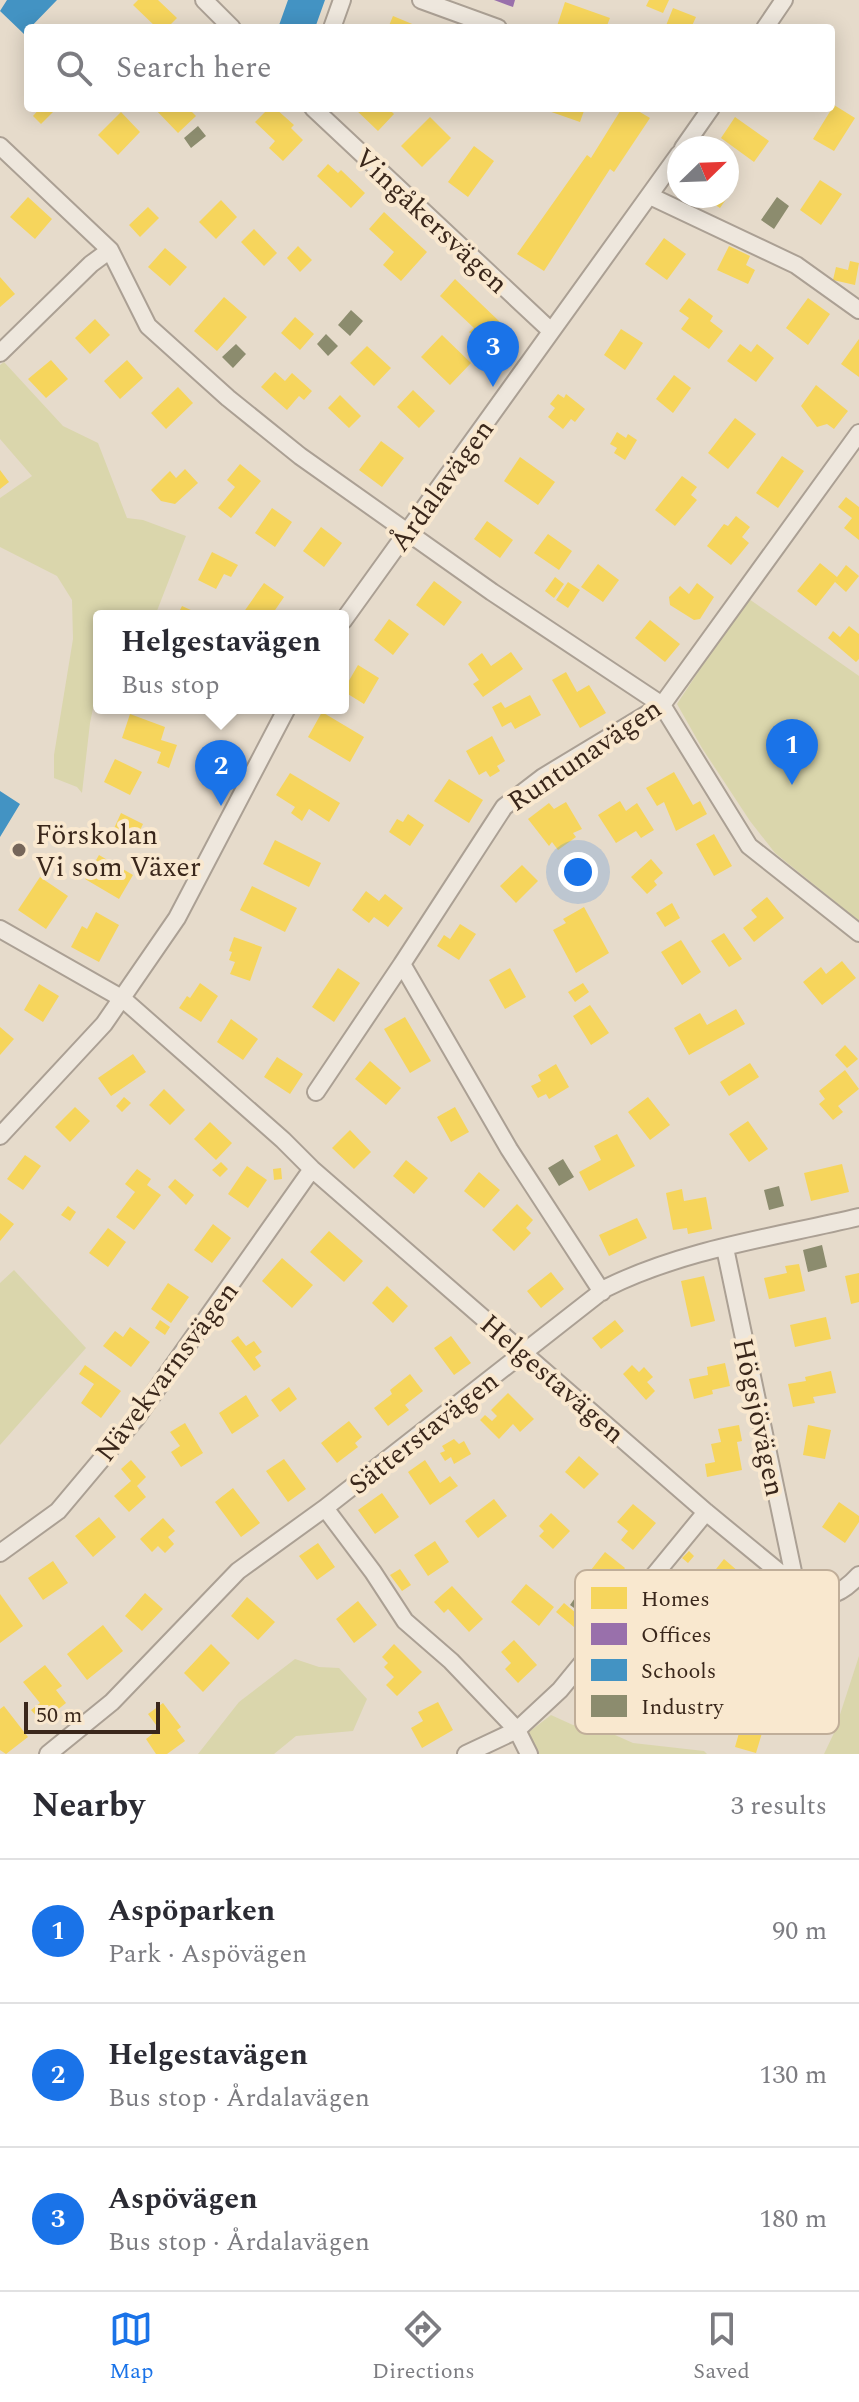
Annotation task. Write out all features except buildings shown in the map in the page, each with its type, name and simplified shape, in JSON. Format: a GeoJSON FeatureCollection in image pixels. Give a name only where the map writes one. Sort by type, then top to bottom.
{"type":"FeatureCollection","features":[{"type":"Feature","properties":{"kind":"street"},"geometry":{"type":"LineString","coordinates":[[204,0],[228,24]]}},
{"type":"Feature","properties":{"kind":"street"},"geometry":{"type":"LineString","coordinates":[[333,24],[342,0]]}},
{"type":"Feature","properties":{"kind":"street"},"geometry":{"type":"LineString","coordinates":[[421,0],[487,24]]}},
{"type":"Feature","properties":{"kind":"street"},"geometry":{"type":"LineString","coordinates":[[768,24],[784,0]]}},
{"type":"Feature","properties":{"kind":"street","name":"Vingåkersvägen"},"geometry":{"type":"LineString","coordinates":[[317,112],[551,331]]}},
{"type":"Feature","properties":{"kind":"street"},"geometry":{"type":"LineString","coordinates":[[691,136],[708,112]]}},
{"type":"Feature","properties":{"kind":"street"},"geometry":{"type":"LineString","coordinates":[[0,146],[110,250],[148,326],[228,398],[300,456],[407,532],[662,705],[749,846],[859,933]]}},
{"type":"Feature","properties":{"kind":"street","name":"Årdalavägen"},"geometry":{"type":"LineString","coordinates":[[349,613],[667,171]]}},
{"type":"Feature","properties":{"kind":"street"},"geometry":{"type":"LineString","coordinates":[[650,196],[796,265],[859,310]]}},
{"type":"Feature","properties":{"kind":"street"},"geometry":{"type":"LineString","coordinates":[[0,353],[91,264],[110,250]]}},
{"type":"Feature","properties":{"kind":"street","name":"Runtunavägen"},"geometry":{"type":"LineString","coordinates":[[316,1092],[504,807],[543,777],[662,705],[859,433]]}},
{"type":"Feature","properties":{"kind":"street"},"geometry":{"type":"LineString","coordinates":[[0,1136],[104,1024],[123,999],[177,918],[284,714]]}},
{"type":"Feature","properties":{"kind":"street","name":"Helgestavägen"},"geometry":{"type":"LineString","coordinates":[[0,929],[123,999],[312,1169],[777,1570]]}},
{"type":"Feature","properties":{"kind":"street"},"geometry":{"type":"LineString","coordinates":[[402,964],[509,1149],[602,1292]]}},
{"type":"Feature","properties":{"kind":"street","name":"Nävekvarnsvägen"},"geometry":{"type":"LineString","coordinates":[[0,1553],[58,1511],[137,1417],[312,1169]]}},
{"type":"Feature","properties":{"kind":"street","name":"Sätterstavägen"},"geometry":{"type":"LineString","coordinates":[[48,1754],[112,1702],[238,1571],[325,1508],[602,1292],[635,1274],[725,1248],[859,1217]]}},
{"type":"Feature","properties":{"kind":"street","name":"Högsjövägen"},"geometry":{"type":"LineString","coordinates":[[725,1248],[793,1570]]}},
{"type":"Feature","properties":{"kind":"street"},"geometry":{"type":"LineString","coordinates":[[325,1508],[405,1621],[451,1661],[517,1730],[529,1754]]}},
{"type":"Feature","properties":{"kind":"street"},"geometry":{"type":"LineString","coordinates":[[659,1570],[706,1512]]}},
{"type":"Feature","properties":{"kind":"street"},"geometry":{"type":"LineString","coordinates":[[466,1754],[517,1730],[575,1672]]}},
{"type":"Feature","properties":{"kind":"shaded area"},"geometry":{"type":"Polygon","coordinates":[[[4,362],[63,426],[98,443],[127,518],[143,520],[186,536],[157,610],[93,610],[93,708],[82,793],[77,787],[54,778],[54,755],[73,639],[72,600],[57,576],[0,547],[0,498],[32,476],[0,439],[0,365],[4,362]]]}},
{"type":"Feature","properties":{"kind":"shaded area"},"geometry":{"type":"Polygon","coordinates":[[[749,599],[859,676],[859,921],[775,853],[750,821],[677,704],[749,599]]]}},
{"type":"Feature","properties":{"kind":"shaded area"},"geometry":{"type":"Polygon","coordinates":[[[14,1270],[86,1348],[0,1445],[0,1283],[14,1270]]]}},
{"type":"Feature","properties":{"kind":"shaded area"},"geometry":{"type":"Polygon","coordinates":[[[859,1656],[859,1754],[824,1754],[834,1734],[839,1734],[839,1718],[859,1656]]]}},
{"type":"Feature","properties":{"kind":"shaded area"},"geometry":{"type":"Polygon","coordinates":[[[295,1659],[319,1667],[339,1668],[367,1699],[353,1731],[296,1736],[274,1754],[198,1754],[239,1702],[295,1659]]]}},
{"type":"Feature","properties":{"kind":"shaded area"},"geometry":{"type":"Polygon","coordinates":[[[551,1715],[575,1725],[575,1734],[611,1734],[633,1743],[704,1751],[707,1754],[536,1754],[525,1735],[551,1715]]]}},
{"type":"Feature","properties":{"kind":"place","name":"Aspövägen"},"geometry":{"type":"Point","coordinates":[493,387]}},
{"type":"Feature","properties":{"kind":"place","name":"Aspöparken"},"geometry":{"type":"Point","coordinates":[792,785]}},
{"type":"Feature","properties":{"kind":"place","name":"Helgestavägen"},"geometry":{"type":"Point","coordinates":[221,806]}},
{"type":"Feature","properties":{"kind":"place","name":"Förskolan Vi som Växer"},"geometry":{"type":"Point","coordinates":[19,850]}}]}
